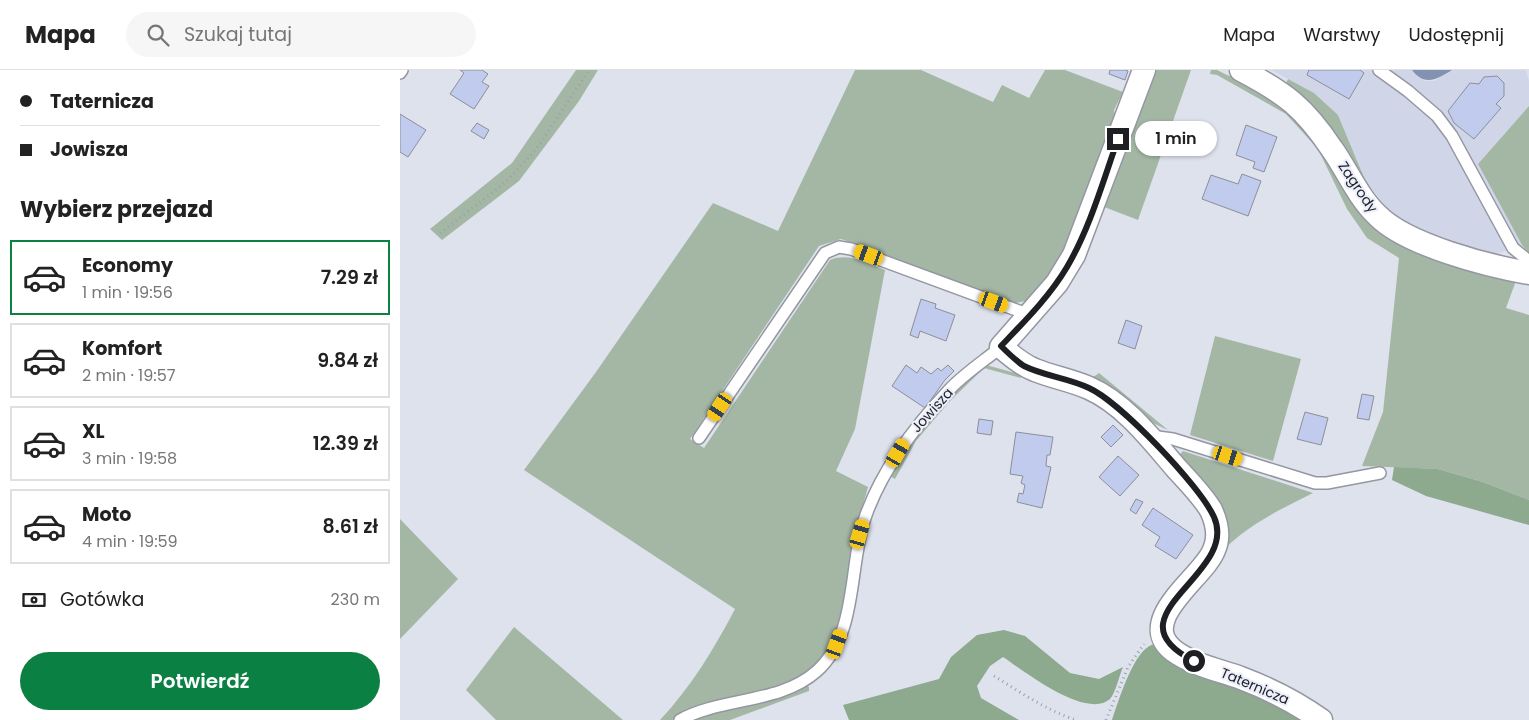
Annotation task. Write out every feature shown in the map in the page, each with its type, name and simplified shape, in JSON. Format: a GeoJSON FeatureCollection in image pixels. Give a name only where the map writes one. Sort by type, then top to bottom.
{"type":"FeatureCollection","features":[{"type":"Feature","properties":{"kind":"street","name":"Jowisza"},"geometry":{"type":"LineString","coordinates":[[1001,346],[1057,283],[1074,255],[1144,70]]}},
{"type":"Feature","properties":{"kind":"street","name":"Zagrody"},"geometry":{"type":"LineString","coordinates":[[1241,70],[1278,90],[1302,110],[1332,148],[1366,202],[1388,225],[1464,259],[1529,273]]}},
{"type":"Feature","properties":{"kind":"street"},"geometry":{"type":"LineString","coordinates":[[1001,346],[1023,365],[1035,371],[1077,383],[1104,396],[1148,436],[1202,497],[1215,519],[1217,539],[1212,556],[1168,608],[1162,625],[1163,632]]}},
{"type":"Feature","properties":{"kind":"street","name":"Taternicza"},"geometry":{"type":"LineString","coordinates":[[1163,632],[1165,639],[1175,651],[1194,661],[1274,691],[1321,720]]}},
{"type":"Feature","properties":{"kind":"lane"},"geometry":{"type":"LineString","coordinates":[[1379,70],[1408,91],[1437,116],[1452,136],[1513,248],[1529,261]]}},
{"type":"Feature","properties":{"kind":"lane"},"geometry":{"type":"LineString","coordinates":[[699,438],[825,253],[838,247],[851,249],[1030,315]]}},
{"type":"Feature","properties":{"kind":"lane","name":"Jowisza"},"geometry":{"type":"LineString","coordinates":[[680,720],[703,709],[789,687],[816,672],[828,660],[837,644],[847,613],[856,552],[865,516],[874,496],[907,438],[950,389],[1001,346]]}},
{"type":"Feature","properties":{"kind":"lane"},"geometry":{"type":"LineString","coordinates":[[1148,436],[1173,439],[1315,483],[1327,483],[1380,473]]}},
{"type":"Feature","properties":{"kind":"path"},"geometry":{"type":"LineString","coordinates":[[440,233],[505,183],[537,148],[589,70]]}},
{"type":"Feature","properties":{"kind":"path"},"geometry":{"type":"LineString","coordinates":[[1106,720],[1128,667],[1140,648],[1148,640],[1163,632]]}},
{"type":"Feature","properties":{"kind":"path"},"geometry":{"type":"LineString","coordinates":[[994,676],[1025,696],[1062,716],[1076,720]]}},
{"type":"Feature","properties":{"kind":"shaded area"},"geometry":{"type":"Polygon","coordinates":[[[1271,70],[1412,70],[1425,81],[1434,81],[1452,70],[1526,70],[1529,81],[1529,106],[1478,164],[1522,245],[1494,255],[1433,239],[1395,218],[1365,180],[1338,115],[1314,93],[1271,70]]]}},
{"type":"Feature","properties":{"kind":"green space"},"geometry":{"type":"Polygon","coordinates":[[[576,70],[598,70],[579,101],[519,181],[442,240],[430,229],[512,163],[576,70]]]}},
{"type":"Feature","properties":{"kind":"green space"},"geometry":{"type":"Polygon","coordinates":[[[855,70],[921,70],[993,102],[1002,85],[1029,98],[1045,70],[1065,70],[1123,92],[1114,110],[1116,124],[1074,242],[1030,300],[1016,303],[841,239],[819,246],[690,439],[704,448],[830,260],[844,257],[851,258],[885,270],[855,429],[836,471],[868,487],[854,537],[840,624],[828,649],[812,669],[799,677],[763,691],[703,705],[672,720],[660,720],[701,667],[735,609],[524,470],[596,372],[713,203],[778,231],[855,70]]]}},
{"type":"Feature","properties":{"kind":"green space"},"geometry":{"type":"Polygon","coordinates":[[[1149,70],[1191,70],[1138,220],[1099,205],[1149,70]]]}},
{"type":"Feature","properties":{"kind":"green space"},"geometry":{"type":"Polygon","coordinates":[[[1211,70],[1217,70],[1229,76],[1244,77],[1284,101],[1361,206],[1517,278],[1506,308],[1529,315],[1529,500],[1483,482],[1438,469],[1362,466],[1383,412],[1399,258],[1367,238],[1347,209],[1318,149],[1286,114],[1217,75],[1210,74],[1211,70]]]}},
{"type":"Feature","properties":{"kind":"green space"},"geometry":{"type":"Polygon","coordinates":[[[1288,79],[1314,93],[1338,115],[1365,180],[1342,149],[1285,86],[1288,79]]]}},
{"type":"Feature","properties":{"kind":"green space"},"geometry":{"type":"Polygon","coordinates":[[[1529,106],[1529,253],[1522,245],[1478,164],[1529,106]]]}},
{"type":"Feature","properties":{"kind":"green space"},"geometry":{"type":"Polygon","coordinates":[[[1215,336],[1301,359],[1273,461],[1190,435],[1215,336]]]}},
{"type":"Feature","properties":{"kind":"green space"},"geometry":{"type":"Polygon","coordinates":[[[986,365],[1019,374],[1021,378],[984,368],[949,402],[916,441],[895,479],[890,476],[910,446],[943,406],[980,367],[986,365]]]}},
{"type":"Feature","properties":{"kind":"green space"},"geometry":{"type":"Polygon","coordinates":[[[1099,373],[1168,430],[1155,424],[1088,381],[1099,373]]]}},
{"type":"Feature","properties":{"kind":"green space"},"geometry":{"type":"Polygon","coordinates":[[[1183,451],[1313,493],[1272,514],[1247,530],[1213,561],[1222,543],[1177,458],[1183,451]]]}},
{"type":"Feature","properties":{"kind":"green space"},"geometry":{"type":"Polygon","coordinates":[[[1394,467],[1438,469],[1483,482],[1529,500],[1529,525],[1426,496],[1392,480],[1394,467]]]}},
{"type":"Feature","properties":{"kind":"green space"},"geometry":{"type":"Polygon","coordinates":[[[400,519],[458,579],[400,639],[400,519]]]}},
{"type":"Feature","properties":{"kind":"green space"},"geometry":{"type":"Polygon","coordinates":[[[514,627],[623,720],[496,720],[466,690],[514,627]]]}},
{"type":"Feature","properties":{"kind":"green space"},"geometry":{"type":"Polygon","coordinates":[[[1004,630],[1025,636],[1070,673],[1099,679],[1123,667],[1112,696],[1110,699],[1099,704],[1071,699],[1040,682],[1003,657],[990,666],[977,686],[981,698],[1019,720],[849,720],[843,705],[939,679],[951,657],[977,635],[1004,630]]]}},
{"type":"Feature","properties":{"kind":"green space"},"geometry":{"type":"Polygon","coordinates":[[[1159,644],[1313,720],[1112,720],[1126,680],[1136,660],[1148,647],[1159,644]]]}},
{"type":"Feature","properties":{"kind":"green space"},"geometry":{"type":"Polygon","coordinates":[[[806,685],[809,687],[809,691],[730,720],[691,720],[806,685]]]}},
{"type":"Feature","properties":{"kind":"water"},"geometry":{"type":"Polygon","coordinates":[[[1412,70],[1452,70],[1431,80],[1426,80],[1412,70]]]}},
{"type":"Feature","properties":{"kind":"building"},"geometry":{"type":"Polygon","coordinates":[[[460,70],[482,70],[488,74],[482,82],[489,86],[474,109],[450,94],[464,73],[460,70]]]}},
{"type":"Feature","properties":{"kind":"building"},"geometry":{"type":"Polygon","coordinates":[[[1110,70],[1128,71],[1125,80],[1109,74],[1110,70]]]}},
{"type":"Feature","properties":{"kind":"building"},"geometry":{"type":"Polygon","coordinates":[[[1309,70],[1360,70],[1364,73],[1349,99],[1307,75],[1309,70]]]}},
{"type":"Feature","properties":{"kind":"building"},"geometry":{"type":"Polygon","coordinates":[[[1497,76],[1504,83],[1504,96],[1496,104],[1501,108],[1474,139],[1454,123],[1448,111],[1470,83],[1479,84],[1484,77],[1497,76]]]}},
{"type":"Feature","properties":{"kind":"building"},"geometry":{"type":"Polygon","coordinates":[[[400,114],[426,130],[408,157],[400,152],[400,114]]]}},
{"type":"Feature","properties":{"kind":"building"},"geometry":{"type":"Polygon","coordinates":[[[477,123],[489,130],[484,139],[471,131],[477,123]]]}},
{"type":"Feature","properties":{"kind":"building"},"geometry":{"type":"Polygon","coordinates":[[[1246,125],[1277,137],[1264,172],[1253,168],[1255,162],[1236,155],[1246,125]]]}},
{"type":"Feature","properties":{"kind":"building"},"geometry":{"type":"Polygon","coordinates":[[[1242,174],[1261,181],[1248,216],[1202,199],[1211,175],[1238,184],[1242,174]]]}},
{"type":"Feature","properties":{"kind":"building"},"geometry":{"type":"Polygon","coordinates":[[[921,299],[936,304],[935,308],[955,315],[946,341],[920,331],[918,338],[910,335],[921,299]]]}},
{"type":"Feature","properties":{"kind":"building"},"geometry":{"type":"Polygon","coordinates":[[[1126,320],[1142,326],[1135,349],[1118,343],[1126,320]]]}},
{"type":"Feature","properties":{"kind":"building"},"geometry":{"type":"Polygon","coordinates":[[[906,365],[917,373],[921,367],[931,374],[938,368],[941,371],[948,365],[954,371],[945,380],[925,408],[892,386],[906,365]]]}},
{"type":"Feature","properties":{"kind":"building"},"geometry":{"type":"Polygon","coordinates":[[[1362,394],[1374,396],[1369,420],[1357,418],[1362,394]]]}},
{"type":"Feature","properties":{"kind":"building"},"geometry":{"type":"Polygon","coordinates":[[[1305,412],[1328,418],[1321,445],[1297,439],[1305,412]]]}},
{"type":"Feature","properties":{"kind":"building"},"geometry":{"type":"Polygon","coordinates":[[[979,419],[993,421],[991,435],[977,433],[979,419]]]}},
{"type":"Feature","properties":{"kind":"building"},"geometry":{"type":"Polygon","coordinates":[[[1113,425],[1123,435],[1111,447],[1101,437],[1113,425]]]}},
{"type":"Feature","properties":{"kind":"building"},"geometry":{"type":"Polygon","coordinates":[[[1016,432],[1053,437],[1050,455],[1047,455],[1046,466],[1051,467],[1042,508],[1017,502],[1019,493],[1023,494],[1025,485],[1021,483],[1023,476],[1010,474],[1016,432]]]}},
{"type":"Feature","properties":{"kind":"building"},"geometry":{"type":"Polygon","coordinates":[[[1118,456],[1139,475],[1120,496],[1099,477],[1118,456]]]}},
{"type":"Feature","properties":{"kind":"building"},"geometry":{"type":"Polygon","coordinates":[[[1136,499],[1143,502],[1136,514],[1130,510],[1136,499]]]}},
{"type":"Feature","properties":{"kind":"building"},"geometry":{"type":"Polygon","coordinates":[[[1153,508],[1193,535],[1176,559],[1155,546],[1160,537],[1142,525],[1153,508]]]}},
{"type":"Feature","properties":{"kind":"route"},"geometry":{"type":"LineString","coordinates":[[1118,139],[1074,255],[1057,283],[1001,346],[1023,365],[1035,371],[1057,376],[1089,388],[1116,405],[1148,436],[1202,497],[1210,510],[1215,519],[1217,530],[1215,549],[1206,564],[1168,608],[1162,625],[1165,639],[1170,646],[1175,651],[1194,661]]}}]}
